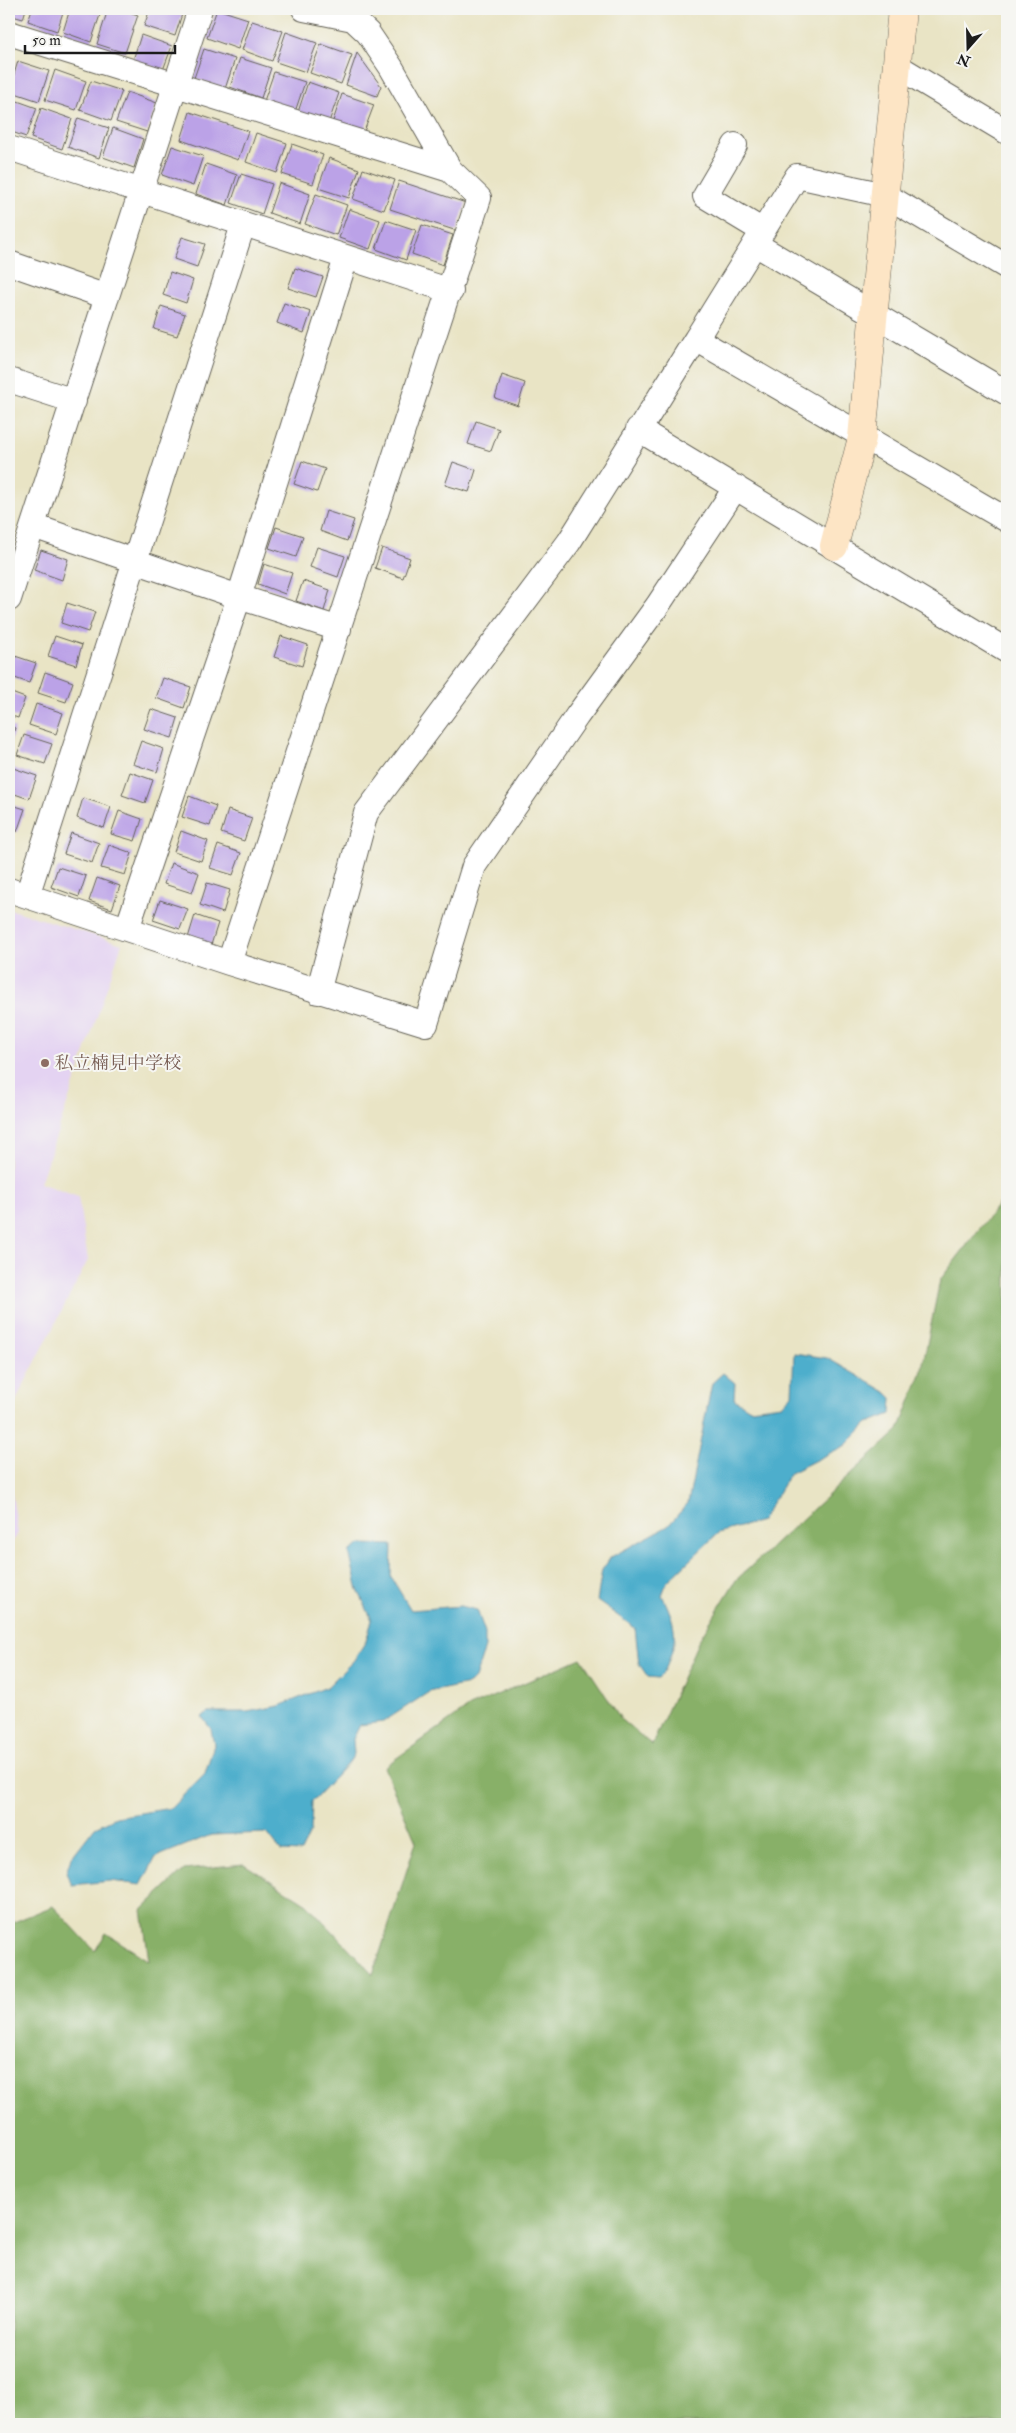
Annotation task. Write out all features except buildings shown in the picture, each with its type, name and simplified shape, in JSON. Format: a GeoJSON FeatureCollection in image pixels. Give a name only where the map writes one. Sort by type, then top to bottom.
{"type":"FeatureCollection","features":[{"type":"Feature","properties":{"kind":"street"},"geometry":{"type":"LineString","coordinates":[[9,599],[200,9]]}},
{"type":"Feature","properties":{"kind":"street"},"geometry":{"type":"LineString","coordinates":[[229,963],[479,198],[450,170],[391,67],[368,33],[353,19],[304,9]]}},
{"type":"Feature","properties":{"kind":"street"},"geometry":{"type":"LineString","coordinates":[[834,546],[862,438],[902,9]]}},
{"type":"Feature","properties":{"kind":"street"},"geometry":{"type":"LineString","coordinates":[[9,32],[176,86],[450,170]]}},
{"type":"Feature","properties":{"kind":"street"},"geometry":{"type":"LineString","coordinates":[[897,66],[1007,132]]}},
{"type":"Feature","properties":{"kind":"street"},"geometry":{"type":"LineString","coordinates":[[735,145],[705,196],[759,238],[874,314],[1007,393]]}},
{"type":"Feature","properties":{"kind":"street"},"geometry":{"type":"LineString","coordinates":[[9,148],[450,291]]}},
{"type":"Feature","properties":{"kind":"street"},"geometry":{"type":"LineString","coordinates":[[318,992],[366,813],[569,542],[797,176],[885,195],[1007,267]]}},
{"type":"Feature","properties":{"kind":"street"},"geometry":{"type":"LineString","coordinates":[[243,225],[136,561],[18,893],[318,992],[426,1024],[474,866],[576,716],[658,605],[736,487]]}},
{"type":"Feature","properties":{"kind":"street"},"geometry":{"type":"LineString","coordinates":[[127,929],[238,597],[346,258]]}},
{"type":"Feature","properties":{"kind":"street"},"geometry":{"type":"LineString","coordinates":[[9,263],[107,297]]}},
{"type":"Feature","properties":{"kind":"street"},"geometry":{"type":"LineString","coordinates":[[696,339],[862,438],[1007,520]]}},
{"type":"Feature","properties":{"kind":"street"},"geometry":{"type":"LineString","coordinates":[[9,380],[74,400]]}},
{"type":"Feature","properties":{"kind":"street"},"geometry":{"type":"LineString","coordinates":[[638,429],[1007,651]]}},
{"type":"Feature","properties":{"kind":"street"},"geometry":{"type":"LineString","coordinates":[[33,526],[238,597],[339,629]]}},
{"type":"Feature","properties":{"kind":"shaded area","name":"私立楠見中学校"},"geometry":{"type":"Polygon","coordinates":[[[9,909],[122,944],[40,1183],[78,1197],[88,1260],[20,1392],[9,1418],[9,909]]]}},
{"type":"Feature","properties":{"kind":"shaded area"},"geometry":{"type":"Polygon","coordinates":[[[9,1474],[18,1533],[9,1548],[9,1474]]]}},
{"type":"Feature","properties":{"kind":"green space"},"geometry":{"type":"Polygon","coordinates":[[[1007,1193],[1007,2424],[9,2424],[9,1924],[53,1906],[95,1951],[106,1933],[149,1961],[142,1910],[184,1870],[244,1864],[307,1904],[373,1974],[416,1842],[384,1767],[469,1707],[581,1658],[621,1719],[652,1745],[699,1640],[736,1580],[899,1430],[921,1374],[940,1280],[1007,1193]]]}},
{"type":"Feature","properties":{"kind":"water"},"geometry":{"type":"Polygon","coordinates":[[[794,1353],[827,1358],[886,1392],[892,1398],[891,1414],[868,1423],[846,1445],[790,1473],[761,1521],[718,1533],[667,1582],[662,1595],[674,1626],[673,1648],[667,1666],[658,1678],[648,1677],[639,1664],[635,1628],[597,1601],[602,1570],[611,1557],[668,1526],[688,1503],[712,1383],[723,1373],[735,1383],[734,1399],[750,1409],[782,1405],[792,1394],[794,1353]]]}},
{"type":"Feature","properties":{"kind":"water"},"geometry":{"type":"Polygon","coordinates":[[[361,1544],[392,1545],[391,1577],[411,1610],[461,1606],[477,1610],[485,1632],[485,1647],[475,1678],[469,1684],[429,1692],[383,1722],[360,1725],[353,1739],[354,1754],[350,1761],[312,1801],[311,1831],[301,1852],[281,1851],[267,1833],[211,1835],[156,1857],[141,1885],[110,1881],[72,1885],[66,1873],[71,1858],[95,1827],[116,1817],[171,1808],[205,1773],[214,1745],[211,1729],[202,1717],[208,1712],[247,1712],[279,1706],[327,1687],[354,1660],[366,1641],[372,1620],[358,1590],[349,1552],[361,1544]]]}},
{"type":"Feature","properties":{"kind":"place","name":"私立楠見中学校"},"geometry":{"type":"Point","coordinates":[45,1063]}}]}
